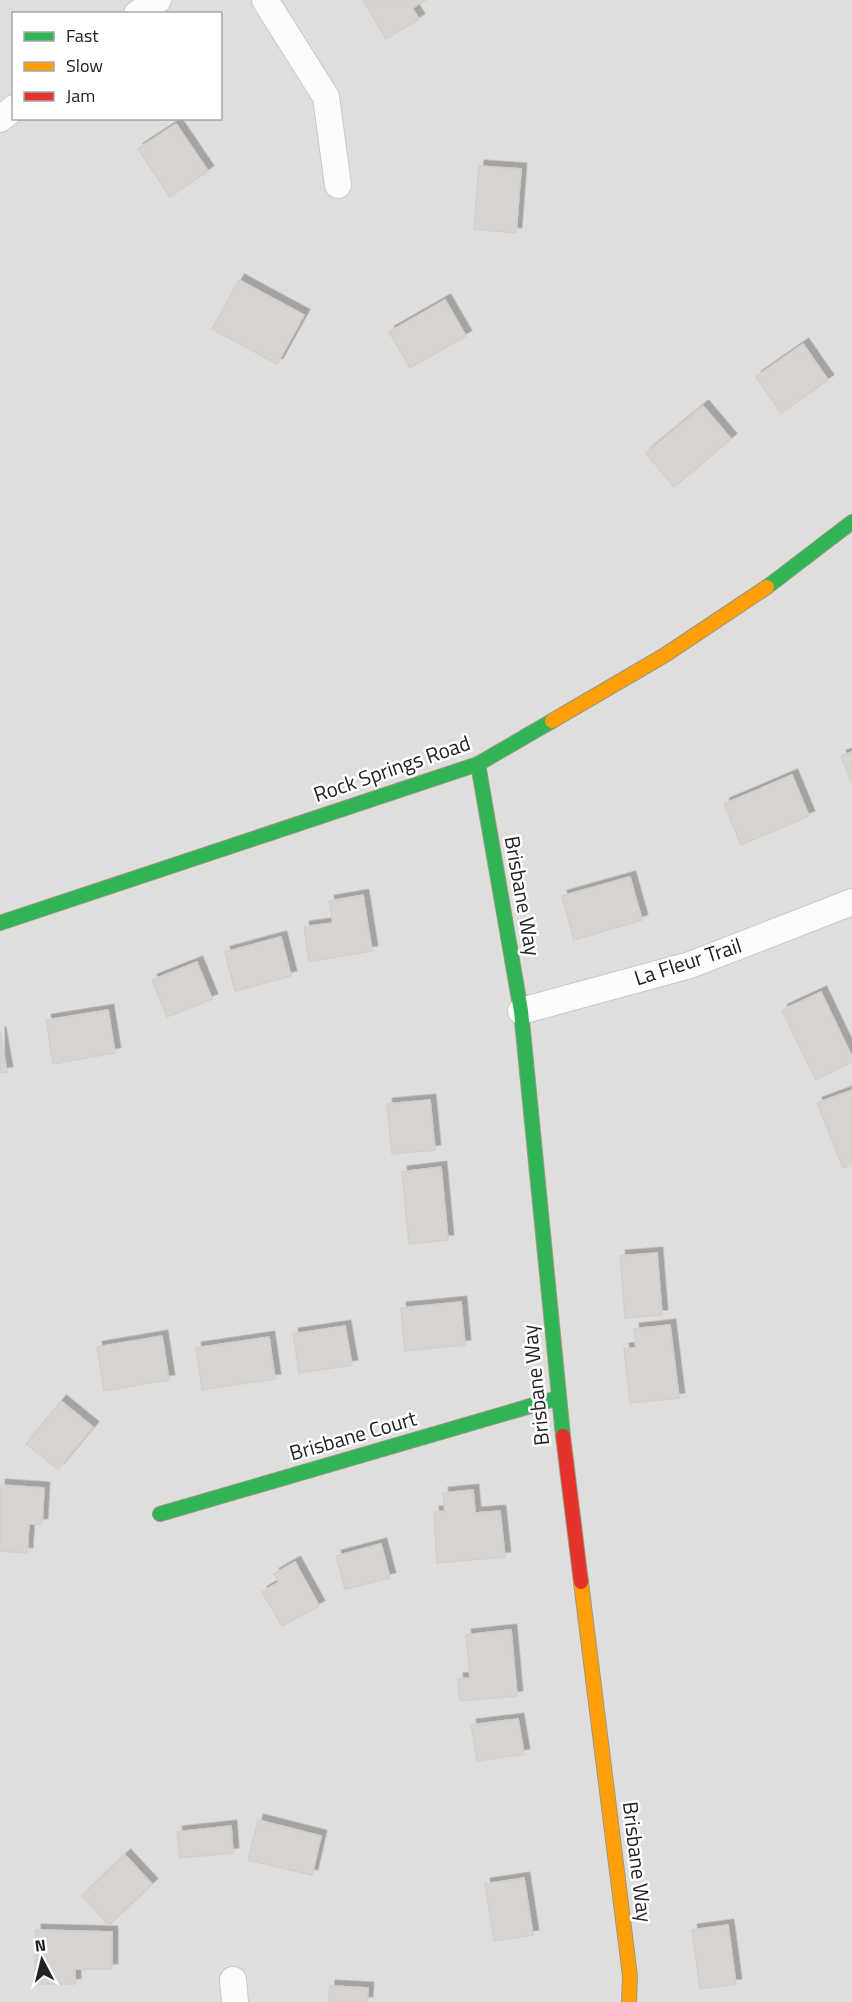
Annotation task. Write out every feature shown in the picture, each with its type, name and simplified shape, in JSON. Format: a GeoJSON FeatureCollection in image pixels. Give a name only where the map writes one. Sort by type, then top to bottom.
{"type":"FeatureCollection","features":[{"type":"Feature","properties":{"kind":"street"},"geometry":{"type":"LineString","coordinates":[[140,12],[158,0]]}},
{"type":"Feature","properties":{"kind":"street"},"geometry":{"type":"LineString","coordinates":[[265,0],[326,97],[338,185]]}},
{"type":"Feature","properties":{"kind":"street"},"geometry":{"type":"LineString","coordinates":[[0,119],[12,110]]}},
{"type":"Feature","properties":{"kind":"street","name":"Rock Springs Road"},"geometry":{"type":"LineString","coordinates":[[0,923],[478,764],[665,655],[780,578],[852,522]]}},
{"type":"Feature","properties":{"kind":"street","name":"Brisbane Way"},"geometry":{"type":"LineString","coordinates":[[478,764],[521,1011],[558,1398],[630,1976],[629,2002]]}},
{"type":"Feature","properties":{"kind":"street","name":"La Fleur Trail"},"geometry":{"type":"LineString","coordinates":[[521,1011],[690,965],[852,902]]}},
{"type":"Feature","properties":{"kind":"street","name":"Brisbane Court"},"geometry":{"type":"LineString","coordinates":[[160,1514],[558,1398]]}},
{"type":"Feature","properties":{"kind":"shaded area"},"geometry":{"type":"Polygon","coordinates":[[[0,0],[852,0],[852,2002],[0,2002],[0,0]]]}},
{"type":"Feature","properties":{"kind":"building"},"geometry":{"type":"Polygon","coordinates":[[[363,0],[426,0],[412,8],[419,19],[386,39],[363,0]]]}},
{"type":"Feature","properties":{"kind":"building"},"geometry":{"type":"Polygon","coordinates":[[[176,124],[208,171],[170,197],[138,149],[176,124]]]}},
{"type":"Feature","properties":{"kind":"building"},"geometry":{"type":"Polygon","coordinates":[[[479,166],[521,169],[516,233],[474,229],[479,166]]]}},
{"type":"Feature","properties":{"kind":"building"},"geometry":{"type":"Polygon","coordinates":[[[239,280],[304,315],[277,364],[212,329],[239,280]]]}},
{"type":"Feature","properties":{"kind":"building"},"geometry":{"type":"Polygon","coordinates":[[[445,300],[466,336],[410,368],[389,332],[445,300]]]}},
{"type":"Feature","properties":{"kind":"building"},"geometry":{"type":"Polygon","coordinates":[[[803,344],[828,380],[781,413],[756,377],[803,344]]]}},
{"type":"Feature","properties":{"kind":"building"},"geometry":{"type":"Polygon","coordinates":[[[703,406],[731,439],[674,487],[646,453],[703,406]]]}},
{"type":"Feature","properties":{"kind":"building"},"geometry":{"type":"Polygon","coordinates":[[[852,752],[852,784],[841,756],[852,752]]]}},
{"type":"Feature","properties":{"kind":"building"},"geometry":{"type":"Polygon","coordinates":[[[792,775],[809,816],[741,845],[724,804],[792,775]]]}},
{"type":"Feature","properties":{"kind":"building"},"geometry":{"type":"Polygon","coordinates":[[[630,877],[642,920],[574,940],[562,896],[630,877]]]}},
{"type":"Feature","properties":{"kind":"building"},"geometry":{"type":"Polygon","coordinates":[[[363,895],[372,951],[309,962],[304,927],[333,923],[329,901],[363,895]]]}},
{"type":"Feature","properties":{"kind":"building"},"geometry":{"type":"Polygon","coordinates":[[[281,937],[291,976],[235,991],[225,952],[281,937]]]}},
{"type":"Feature","properties":{"kind":"building"},"geometry":{"type":"Polygon","coordinates":[[[197,962],[212,999],[167,1017],[152,980],[197,962]]]}},
{"type":"Feature","properties":{"kind":"building"},"geometry":{"type":"Polygon","coordinates":[[[821,992],[852,1057],[852,1062],[816,1080],[782,1010],[821,992]]]}},
{"type":"Feature","properties":{"kind":"building"},"geometry":{"type":"Polygon","coordinates":[[[108,1010],[115,1053],[53,1064],[46,1020],[108,1010]]]}},
{"type":"Feature","properties":{"kind":"building"},"geometry":{"type":"Polygon","coordinates":[[[0,1032],[7,1072],[0,1073],[0,1032]]]}},
{"type":"Feature","properties":{"kind":"building"},"geometry":{"type":"Polygon","coordinates":[[[852,1090],[852,1164],[843,1168],[817,1103],[852,1090]]]}},
{"type":"Feature","properties":{"kind":"building"},"geometry":{"type":"Polygon","coordinates":[[[430,1100],[435,1150],[392,1154],[387,1104],[430,1100]]]}},
{"type":"Feature","properties":{"kind":"building"},"geometry":{"type":"Polygon","coordinates":[[[441,1167],[448,1240],[409,1244],[402,1172],[441,1167]]]}},
{"type":"Feature","properties":{"kind":"building"},"geometry":{"type":"Polygon","coordinates":[[[657,1253],[662,1315],[625,1318],[620,1256],[657,1253]]]}},
{"type":"Feature","properties":{"kind":"building"},"geometry":{"type":"Polygon","coordinates":[[[461,1302],[465,1345],[405,1351],[401,1308],[461,1302]]]}},
{"type":"Feature","properties":{"kind":"building"},"geometry":{"type":"Polygon","coordinates":[[[670,1325],[679,1398],[630,1403],[624,1349],[636,1348],[634,1329],[670,1325]]]}},
{"type":"Feature","properties":{"kind":"building"},"geometry":{"type":"Polygon","coordinates":[[[345,1326],[352,1365],[299,1373],[293,1334],[345,1326]]]}},
{"type":"Feature","properties":{"kind":"building"},"geometry":{"type":"Polygon","coordinates":[[[162,1336],[169,1380],[104,1391],[97,1347],[162,1336]]]}},
{"type":"Feature","properties":{"kind":"building"},"geometry":{"type":"Polygon","coordinates":[[[269,1337],[275,1379],[202,1390],[196,1348],[269,1337]]]}},
{"type":"Feature","properties":{"kind":"building"},"geometry":{"type":"Polygon","coordinates":[[[61,1401],[93,1427],[58,1469],[26,1444],[61,1401]]]}},
{"type":"Feature","properties":{"kind":"building"},"geometry":{"type":"Polygon","coordinates":[[[0,1485],[44,1488],[42,1524],[29,1524],[27,1553],[0,1551],[0,1485]]]}},
{"type":"Feature","properties":{"kind":"building"},"geometry":{"type":"Polygon","coordinates":[[[473,1490],[475,1513],[500,1511],[505,1557],[437,1563],[434,1512],[445,1511],[443,1493],[473,1490]]]}},
{"type":"Feature","properties":{"kind":"building"},"geometry":{"type":"Polygon","coordinates":[[[381,1544],[390,1578],[345,1589],[336,1556],[381,1544]]]}},
{"type":"Feature","properties":{"kind":"building"},"geometry":{"type":"Polygon","coordinates":[[[295,1562],[319,1606],[282,1626],[262,1592],[279,1582],[274,1574],[295,1562]]]}},
{"type":"Feature","properties":{"kind":"building"},"geometry":{"type":"Polygon","coordinates":[[[511,1630],[517,1696],[460,1701],[458,1679],[470,1678],[466,1635],[511,1630]]]}},
{"type":"Feature","properties":{"kind":"building"},"geometry":{"type":"Polygon","coordinates":[[[518,1719],[524,1754],[477,1761],[471,1725],[518,1719]]]}},
{"type":"Feature","properties":{"kind":"building"},"geometry":{"type":"Polygon","coordinates":[[[258,1820],[321,1836],[312,1875],[248,1860],[258,1820]]]}},
{"type":"Feature","properties":{"kind":"building"},"geometry":{"type":"Polygon","coordinates":[[[231,1826],[233,1853],[180,1858],[177,1832],[231,1826]]]}},
{"type":"Feature","properties":{"kind":"building"},"geometry":{"type":"Polygon","coordinates":[[[125,1855],[152,1884],[109,1925],[82,1896],[125,1855]]]}},
{"type":"Feature","properties":{"kind":"building"},"geometry":{"type":"Polygon","coordinates":[[[524,1878],[533,1935],[494,1941],[485,1884],[524,1878]]]}},
{"type":"Feature","properties":{"kind":"building"},"geometry":{"type":"Polygon","coordinates":[[[728,1925],[736,1984],[700,1989],[692,1930],[728,1925]]]}},
{"type":"Feature","properties":{"kind":"building"},"geometry":{"type":"Polygon","coordinates":[[[36,1930],[112,1932],[112,1969],[75,1969],[75,1984],[35,1984],[36,1930]]]}},
{"type":"Feature","properties":{"kind":"building"},"geometry":{"type":"Polygon","coordinates":[[[330,1986],[368,1988],[367,2002],[329,2002],[330,1986]]]}},
{"type":"Feature","properties":{"kind":"traffic: fast"},"geometry":{"type":"LineString","coordinates":[[767,587],[852,522]]}},
{"type":"Feature","properties":{"kind":"traffic: fast"},"geometry":{"type":"LineString","coordinates":[[0,923],[478,764],[552,721]]}},
{"type":"Feature","properties":{"kind":"traffic: fast"},"geometry":{"type":"LineString","coordinates":[[478,764],[521,1011],[563,1436]]}},
{"type":"Feature","properties":{"kind":"traffic: fast"},"geometry":{"type":"LineString","coordinates":[[160,1514],[558,1398]]}},
{"type":"Feature","properties":{"kind":"traffic: slow"},"geometry":{"type":"LineString","coordinates":[[552,721],[665,655],[767,587]]}},
{"type":"Feature","properties":{"kind":"traffic: slow"},"geometry":{"type":"LineString","coordinates":[[581,1582],[630,1976],[629,2002]]}},
{"type":"Feature","properties":{"kind":"traffic: jam"},"geometry":{"type":"LineString","coordinates":[[563,1436],[581,1582]]}}]}
